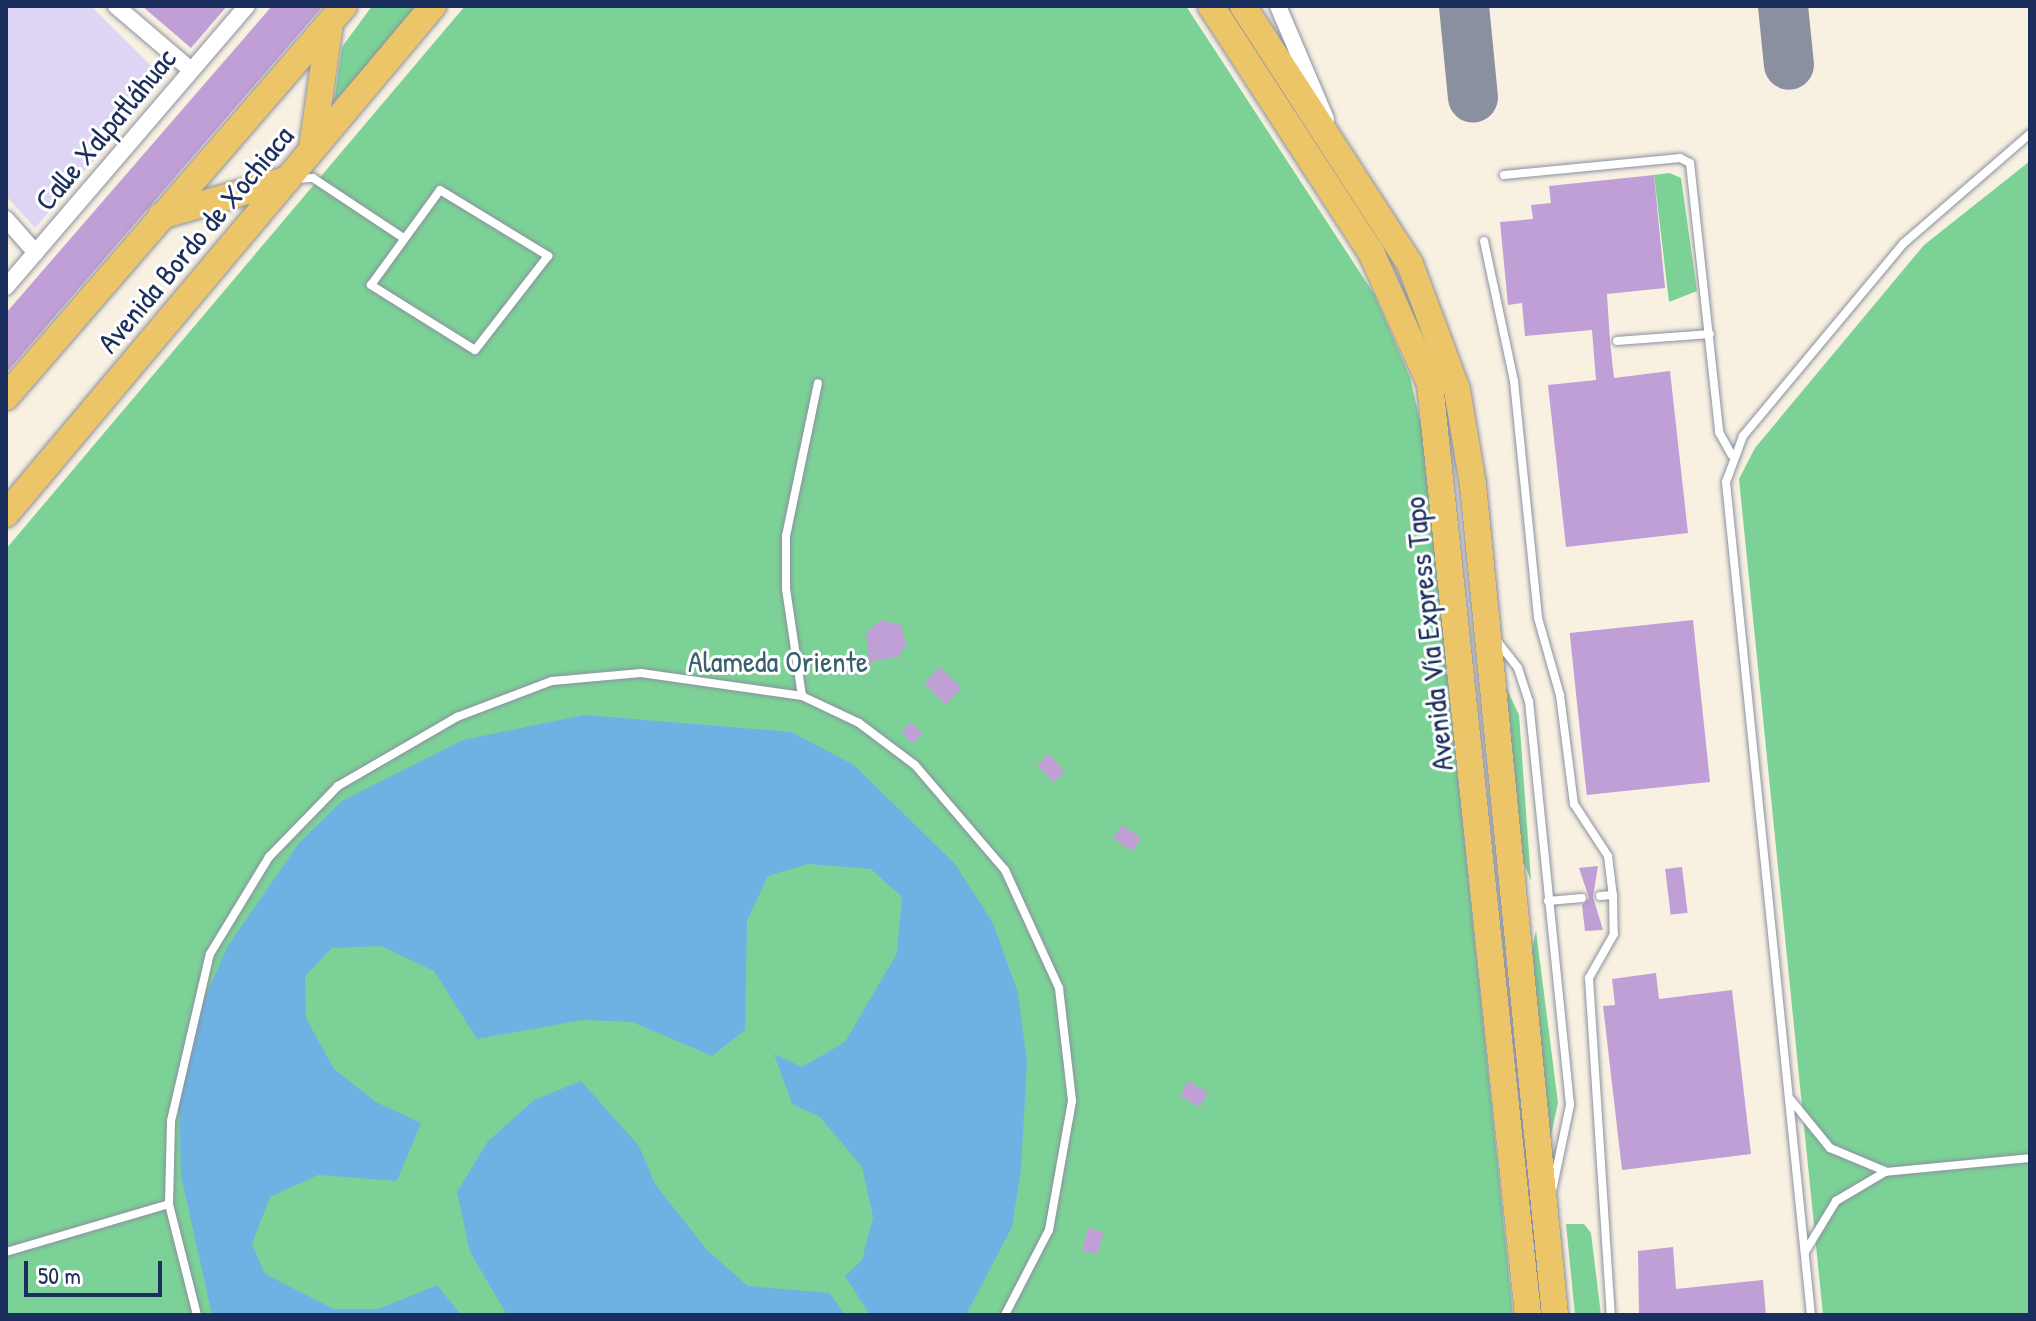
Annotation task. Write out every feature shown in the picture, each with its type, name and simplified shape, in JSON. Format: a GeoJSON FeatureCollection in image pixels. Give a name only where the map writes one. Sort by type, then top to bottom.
{"type":"FeatureCollection","features":[{"type":"Feature","properties":{"kind":"main road","name":"Avenida Bordo de Xochiaca"},"geometry":{"type":"LineString","coordinates":[[6,514],[301,179],[312,149],[433,6]]}},
{"type":"Feature","properties":{"kind":"main road","name":"Avenida Vía Express Tapo"},"geometry":{"type":"LineString","coordinates":[[1211,6],[1371,252],[1430,384],[1528,1315]]}},
{"type":"Feature","properties":{"kind":"main road","name":"Avenida Vía Express Tapo"},"geometry":{"type":"LineString","coordinates":[[1243,6],[1410,264],[1448,353],[1465,429],[1488,629],[1555,1315]]}},
{"type":"Feature","properties":{"kind":"main road","name":"Avenida Bordo de Xochiaca"},"geometry":{"type":"LineString","coordinates":[[6,397],[337,14]]}},
{"type":"Feature","properties":{"kind":"main road"},"geometry":{"type":"LineString","coordinates":[[312,149],[337,14]]}},
{"type":"Feature","properties":{"kind":"main road"},"geometry":{"type":"LineString","coordinates":[[160,216],[301,179]]}},
{"type":"Feature","properties":{"kind":"street"},"geometry":{"type":"LineString","coordinates":[[116,6],[191,70]]}},
{"type":"Feature","properties":{"kind":"street","name":"Calle Xalpatláhuac"},"geometry":{"type":"LineString","coordinates":[[6,287],[247,6]]}},
{"type":"Feature","properties":{"kind":"street"},"geometry":{"type":"LineString","coordinates":[[1278,6],[1340,154]]}},
{"type":"Feature","properties":{"kind":"street"},"geometry":{"type":"LineString","coordinates":[[6,219],[36,253]]}},
{"type":"Feature","properties":{"kind":"lane"},"geometry":{"type":"LineString","coordinates":[[1811,1315],[1726,482],[1732,455],[1904,243],[2030,134]]}},
{"type":"Feature","properties":{"kind":"lane"},"geometry":{"type":"LineString","coordinates":[[1504,175],[1686,159],[1710,334],[1719,432],[1732,455]]}},
{"type":"Feature","properties":{"kind":"lane"},"geometry":{"type":"LineString","coordinates":[[301,179],[402,237]]}},
{"type":"Feature","properties":{"kind":"lane"},"geometry":{"type":"LineString","coordinates":[[445,190],[542,247],[548,262],[483,344],[470,350],[373,290],[374,274],[402,237],[431,195],[445,190]]}},
{"type":"Feature","properties":{"kind":"lane"},"geometry":{"type":"LineString","coordinates":[[1484,241],[1514,381],[1538,618],[1560,695],[1574,804],[1608,856],[1613,895],[1614,934],[1589,978],[1611,1315]]}},
{"type":"Feature","properties":{"kind":"lane"},"geometry":{"type":"LineString","coordinates":[[1617,341],[1710,334]]}},
{"type":"Feature","properties":{"kind":"lane"},"geometry":{"type":"LineString","coordinates":[[802,696],[786,589],[786,536],[818,383]]}},
{"type":"Feature","properties":{"kind":"lane"},"geometry":{"type":"LineString","coordinates":[[1488,629],[1518,668],[1529,701],[1570,1105],[1545,1214]]}},
{"type":"Feature","properties":{"kind":"lane"},"geometry":{"type":"LineString","coordinates":[[197,1315],[169,1204],[181,1057],[210,954],[269,857],[338,786],[457,717],[552,681],[641,673],[802,696],[859,723],[915,765],[1005,870],[1048,953],[1069,1045],[1067,1149],[1049,1230],[1005,1315]]}},
{"type":"Feature","properties":{"kind":"lane"},"geometry":{"type":"LineString","coordinates":[[1600,896],[1613,895]]}},
{"type":"Feature","properties":{"kind":"lane"},"geometry":{"type":"LineString","coordinates":[[1548,901],[1582,898]]}},
{"type":"Feature","properties":{"kind":"lane"},"geometry":{"type":"LineString","coordinates":[[1788,1096],[1830,1148],[1885,1172]]}},
{"type":"Feature","properties":{"kind":"lane"},"geometry":{"type":"LineString","coordinates":[[1804,1253],[1836,1201],[1885,1172],[2030,1158]]}},
{"type":"Feature","properties":{"kind":"lane"},"geometry":{"type":"LineString","coordinates":[[6,1252],[169,1204]]}},
{"type":"Feature","properties":{"kind":"shaded area"},"geometry":{"type":"Polygon","coordinates":[[[6,6],[91,6],[164,79],[35,228],[6,196],[6,6]]]}},
{"type":"Feature","properties":{"kind":"green space"},"geometry":{"type":"Polygon","coordinates":[[[372,6],[420,6],[334,102],[342,47],[372,6]]]}},
{"type":"Feature","properties":{"kind":"green space","name":"Alameda Oriente"},"geometry":{"type":"Polygon","coordinates":[[[465,6],[1186,6],[1374,294],[1410,377],[1423,434],[1513,1315],[6,1315],[6,549],[465,6]]]}},
{"type":"Feature","properties":{"kind":"green space"},"geometry":{"type":"Polygon","coordinates":[[[2030,161],[2030,1315],[1823,1315],[1739,479],[1755,448],[1924,245],[2030,161]]]}},
{"type":"Feature","properties":{"kind":"green space"},"geometry":{"type":"Polygon","coordinates":[[[1670,173],[1681,178],[1697,291],[1669,302],[1654,175],[1670,173]]]}},
{"type":"Feature","properties":{"kind":"green space"},"geometry":{"type":"Polygon","coordinates":[[[1504,683],[1519,715],[1531,881],[1517,845],[1504,683]]]}},
{"type":"Feature","properties":{"kind":"green space"},"geometry":{"type":"Polygon","coordinates":[[[1536,931],[1558,1103],[1549,1144],[1531,952],[1536,931]]]}},
{"type":"Feature","properties":{"kind":"green space"},"geometry":{"type":"Polygon","coordinates":[[[1566,1224],[1584,1224],[1591,1233],[1601,1315],[1575,1315],[1566,1224]]]}},
{"type":"Feature","properties":{"kind":"water"},"geometry":{"type":"Polygon","coordinates":[[[584,715],[791,732],[854,765],[955,864],[993,923],[1018,993],[1027,1062],[1021,1169],[1012,1227],[966,1315],[870,1315],[845,1276],[862,1260],[873,1217],[862,1167],[820,1117],[792,1104],[774,1054],[802,1067],[845,1042],[897,953],[902,897],[871,869],[808,864],[768,876],[747,921],[745,1030],[712,1056],[632,1022],[582,1020],[477,1039],[434,971],[381,946],[332,948],[305,976],[306,1018],[334,1069],[376,1102],[421,1123],[397,1181],[318,1175],[270,1197],[252,1244],[265,1274],[334,1309],[379,1309],[437,1285],[461,1315],[212,1315],[181,1176],[179,1100],[196,1019],[227,947],[299,843],[342,801],[463,740],[584,715]]]}},
{"type":"Feature","properties":{"kind":"water"},"geometry":{"type":"Polygon","coordinates":[[[581,1081],[639,1146],[655,1184],[707,1250],[748,1286],[830,1293],[845,1315],[507,1315],[470,1252],[457,1192],[488,1141],[534,1100],[581,1081]]]}},
{"type":"Feature","properties":{"kind":"building"},"geometry":{"type":"Polygon","coordinates":[[[142,6],[227,6],[191,48],[142,6]]]}},
{"type":"Feature","properties":{"kind":"building"},"geometry":{"type":"Polygon","coordinates":[[[272,6],[323,6],[6,373],[6,313],[272,6]]]}},
{"type":"Feature","properties":{"kind":"building"},"geometry":{"type":"Polygon","coordinates":[[[1654,175],[1665,288],[1607,294],[1610,342],[1614,378],[1670,371],[1688,533],[1566,547],[1548,385],[1596,380],[1592,330],[1525,336],[1522,303],[1508,305],[1500,222],[1533,219],[1531,205],[1551,203],[1549,186],[1654,175]]]}},
{"type":"Feature","properties":{"kind":"building"},"geometry":{"type":"Polygon","coordinates":[[[881,620],[901,625],[906,645],[898,657],[873,661],[863,677],[857,667],[869,657],[866,634],[881,620]]]}},
{"type":"Feature","properties":{"kind":"building"},"geometry":{"type":"Polygon","coordinates":[[[1693,620],[1710,782],[1587,795],[1570,633],[1693,620]]]}},
{"type":"Feature","properties":{"kind":"building"},"geometry":{"type":"Polygon","coordinates":[[[940,667],[962,688],[946,704],[924,684],[940,667]]]}},
{"type":"Feature","properties":{"kind":"building"},"geometry":{"type":"Polygon","coordinates":[[[911,722],[922,733],[912,743],[901,732],[911,722]]]}},
{"type":"Feature","properties":{"kind":"building"},"geometry":{"type":"Polygon","coordinates":[[[1049,754],[1065,772],[1053,783],[1037,765],[1049,754]]]}},
{"type":"Feature","properties":{"kind":"building"},"geometry":{"type":"Polygon","coordinates":[[[1122,825],[1141,838],[1132,851],[1113,838],[1122,825]]]}},
{"type":"Feature","properties":{"kind":"building"},"geometry":{"type":"Polygon","coordinates":[[[1598,866],[1593,897],[1603,930],[1585,931],[1582,905],[1589,898],[1579,868],[1598,866]]]}},
{"type":"Feature","properties":{"kind":"building"},"geometry":{"type":"Polygon","coordinates":[[[1682,867],[1688,913],[1671,915],[1665,869],[1682,867]]]}},
{"type":"Feature","properties":{"kind":"building"},"geometry":{"type":"Polygon","coordinates":[[[1656,973],[1659,999],[1732,990],[1751,1154],[1622,1170],[1603,1006],[1615,1005],[1612,979],[1656,973]]]}},
{"type":"Feature","properties":{"kind":"building"},"geometry":{"type":"Polygon","coordinates":[[[1188,1081],[1208,1092],[1200,1107],[1180,1096],[1188,1081]]]}},
{"type":"Feature","properties":{"kind":"building"},"geometry":{"type":"Polygon","coordinates":[[[1088,1228],[1103,1232],[1098,1254],[1082,1250],[1088,1228]]]}},
{"type":"Feature","properties":{"kind":"building"},"geometry":{"type":"Polygon","coordinates":[[[1673,1247],[1676,1289],[1763,1280],[1766,1315],[1639,1315],[1638,1251],[1673,1247]]]}},
{"type":"Feature","properties":{"kind":"taxiway"},"geometry":{"type":"LineString","coordinates":[[1464,6],[1473,98]]}},
{"type":"Feature","properties":{"kind":"taxiway"},"geometry":{"type":"LineString","coordinates":[[1783,6],[1789,65]]}}]}
